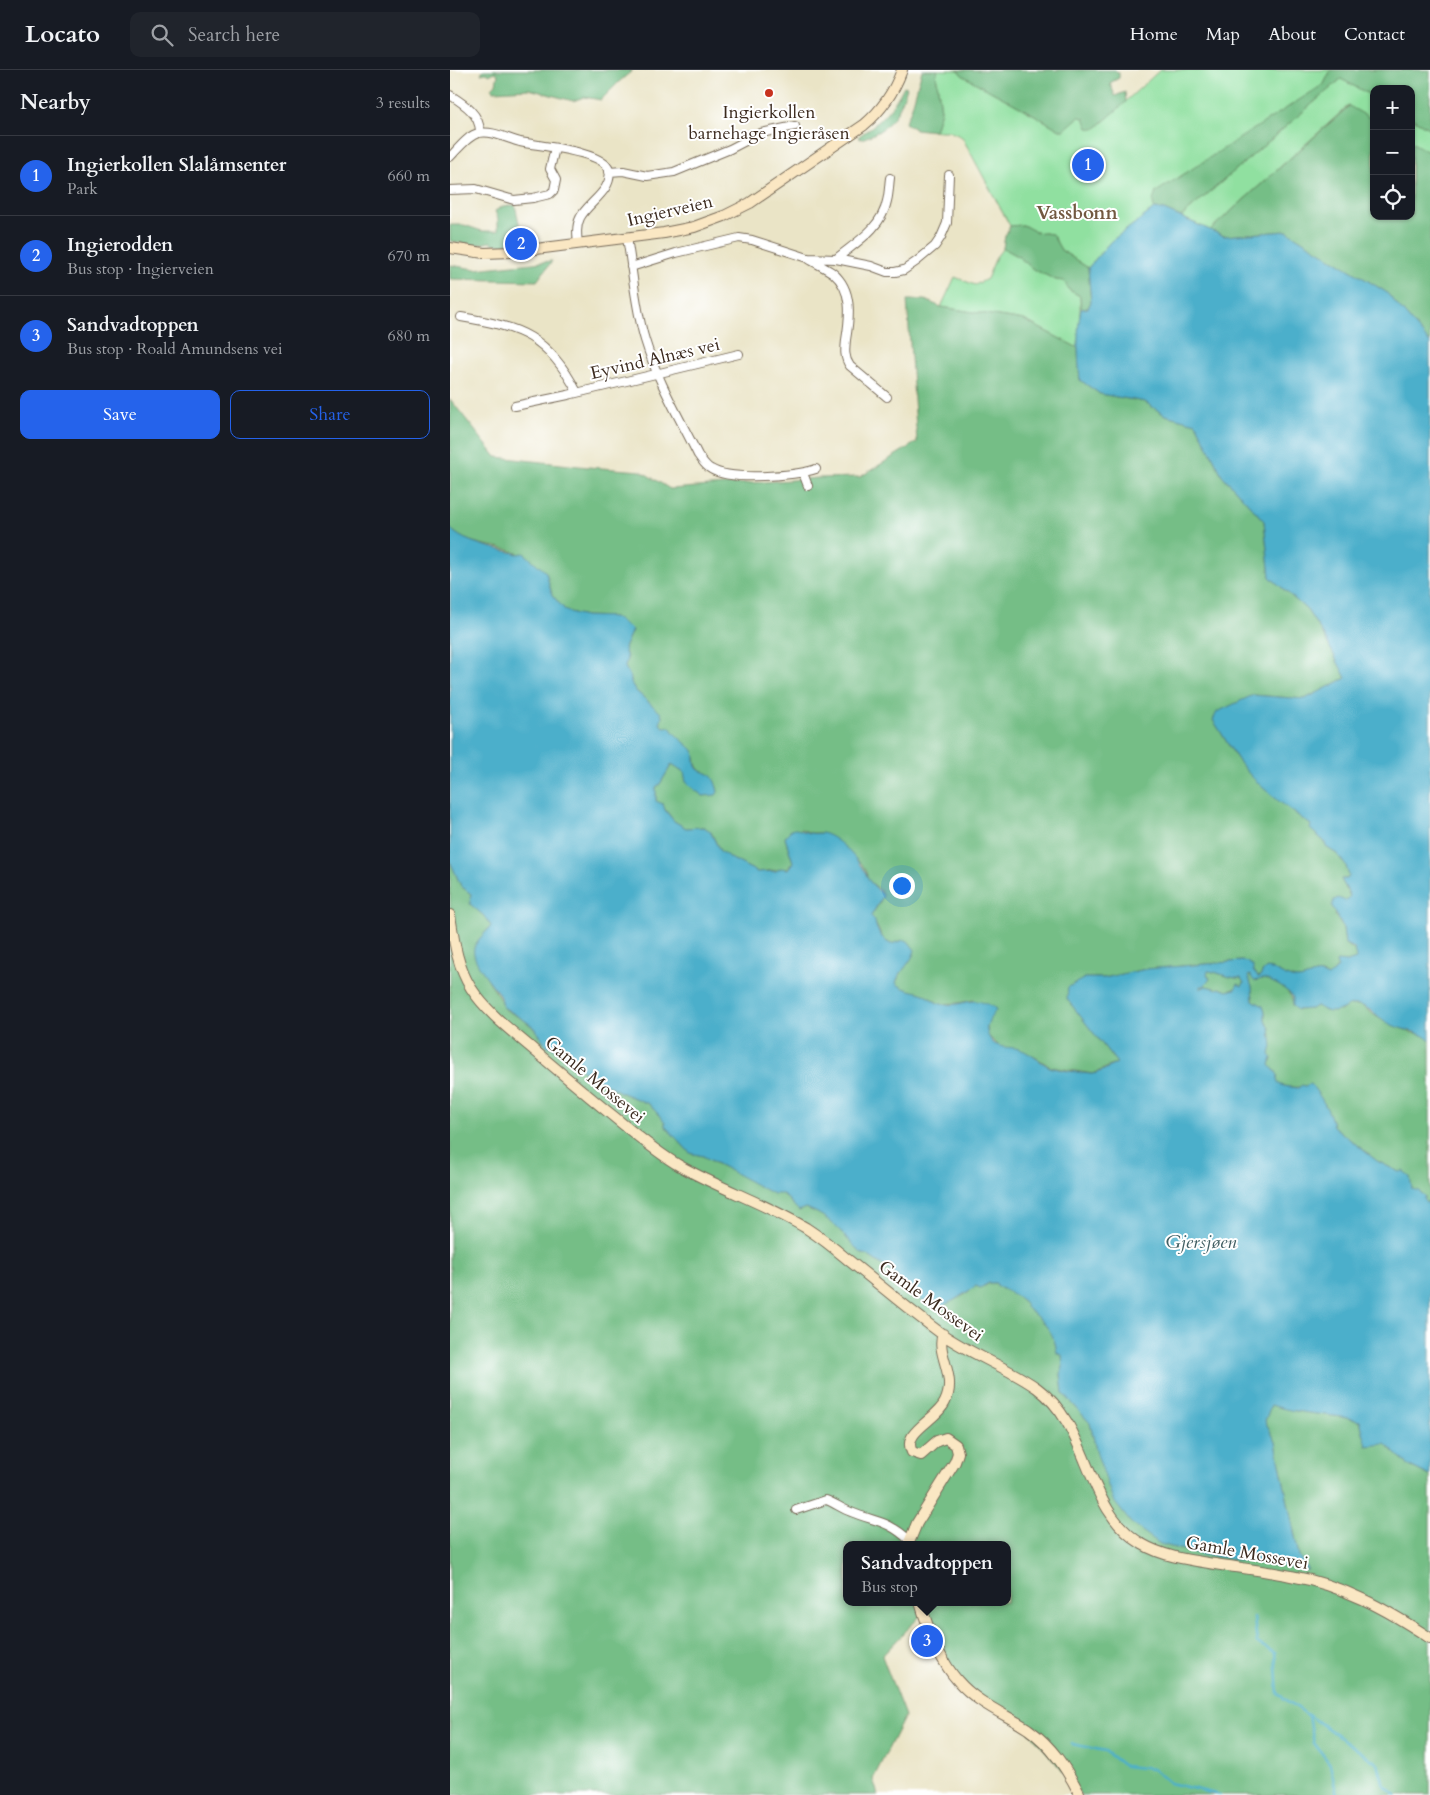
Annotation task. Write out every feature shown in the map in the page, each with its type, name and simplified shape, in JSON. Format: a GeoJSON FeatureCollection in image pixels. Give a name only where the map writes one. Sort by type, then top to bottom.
{"type":"FeatureCollection","features":[{"type":"Feature","properties":{"kind":"main road","name":"Ingierveien"},"geometry":{"type":"LineString","coordinates":[[450,248],[470,252],[497,253],[578,244],[664,233],[724,216],[750,203],[847,137],[874,116],[890,97],[902,70]]}},
{"type":"Feature","properties":{"kind":"main road","name":"Gamle Mossevei"},"geometry":{"type":"LineString","coordinates":[[450,915],[460,966],[476,995],[501,1021],[565,1077],[651,1147],[690,1171],[786,1217],[813,1233],[943,1334],[1030,1384],[1054,1404],[1072,1429],[1109,1511],[1121,1527],[1144,1546],[1172,1557],[1293,1576],[1340,1588],[1387,1610],[1430,1638]]}},
{"type":"Feature","properties":{"kind":"main road"},"geometry":{"type":"LineString","coordinates":[[908,1541],[921,1515],[955,1462],[958,1453],[956,1445],[946,1438],[937,1441],[921,1455],[912,1452],[908,1445],[913,1434],[938,1413],[948,1396],[950,1383],[941,1347],[943,1334]]}},
{"type":"Feature","properties":{"kind":"main road"},"geometry":{"type":"LineString","coordinates":[[922,1606],[942,1658],[958,1682],[980,1700],[1028,1730],[1046,1744],[1066,1770],[1080,1795]]}},
{"type":"Feature","properties":{"kind":"street"},"geometry":{"type":"LineString","coordinates":[[450,96],[472,111],[479,121],[480,132]]}},
{"type":"Feature","properties":{"kind":"street"},"geometry":{"type":"LineString","coordinates":[[609,172],[623,171],[647,176],[674,172],[730,149],[761,133],[794,126]]}},
{"type":"Feature","properties":{"kind":"street"},"geometry":{"type":"LineString","coordinates":[[450,157],[470,137],[480,132],[575,152],[598,160],[606,165],[609,179],[605,187],[578,220],[578,244]]}},
{"type":"Feature","properties":{"kind":"street"},"geometry":{"type":"LineString","coordinates":[[450,190],[476,189],[514,200],[550,194],[556,185],[556,179],[550,169],[554,148]]}},
{"type":"Feature","properties":{"kind":"street"},"geometry":{"type":"LineString","coordinates":[[808,258],[836,259],[894,272],[904,270],[934,246],[941,237],[947,223],[949,175]]}},
{"type":"Feature","properties":{"kind":"street"},"geometry":{"type":"LineString","coordinates":[[836,259],[864,237],[877,223],[887,202],[890,178]]}},
{"type":"Feature","properties":{"kind":"street"},"geometry":{"type":"LineString","coordinates":[[627,238],[640,322],[656,374],[704,464],[710,469],[732,476],[803,473],[816,469]]}},
{"type":"Feature","properties":{"kind":"street"},"geometry":{"type":"LineString","coordinates":[[630,267],[676,253],[739,238],[752,240],[808,258],[830,272],[844,286],[849,305],[845,352],[847,361],[850,366],[887,397]]}},
{"type":"Feature","properties":{"kind":"street","name":"Eyvind Alnæs vei"},"geometry":{"type":"LineString","coordinates":[[461,317],[507,325],[538,341],[561,364],[577,392]]}},
{"type":"Feature","properties":{"kind":"street","name":"Eyvind Alnæs vei"},"geometry":{"type":"LineString","coordinates":[[515,406],[739,354]]}},
{"type":"Feature","properties":{"kind":"street"},"geometry":{"type":"LineString","coordinates":[[803,473],[808,486]]}},
{"type":"Feature","properties":{"kind":"street"},"geometry":{"type":"LineString","coordinates":[[796,1510],[826,1500],[854,1513],[888,1524],[900,1531],[907,1541]]}},
{"type":"Feature","properties":{"kind":"green space"},"geometry":{"type":"Polygon","coordinates":[[[483,70],[633,70],[601,100],[584,97],[573,101],[529,89],[494,91],[492,88],[496,84],[498,74],[495,72],[489,75],[487,73],[481,74],[483,70]]]}},
{"type":"Feature","properties":{"kind":"green space"},"geometry":{"type":"Polygon","coordinates":[[[922,70],[938,70],[936,74],[941,110],[935,131],[915,129],[905,123],[911,110],[922,70]]]}},
{"type":"Feature","properties":{"kind":"green space"},"geometry":{"type":"Polygon","coordinates":[[[938,70],[958,70],[962,75],[1060,130],[1064,129],[1079,116],[1084,118],[1095,129],[1160,70],[1331,70],[1324,84],[1153,201],[1154,209],[1110,242],[1088,268],[1061,250],[1052,234],[1036,232],[1023,225],[1010,226],[962,137],[949,131],[935,131],[941,110],[936,74],[938,70]]]}},
{"type":"Feature","properties":{"kind":"green space"},"geometry":{"type":"Polygon","coordinates":[[[958,70],[1115,70],[1119,73],[1119,78],[1110,83],[1115,96],[1125,92],[1126,102],[1095,129],[1088,128],[1084,118],[1079,117],[1064,130],[1060,130],[962,75],[958,70]]]}},
{"type":"Feature","properties":{"kind":"green space"},"geometry":{"type":"Polygon","coordinates":[[[1331,70],[1430,70],[1430,129],[1415,120],[1415,85],[1370,85],[1370,95],[1341,79],[1181,217],[1164,210],[1154,209],[1153,201],[1156,192],[1324,84],[1331,70]]]}},
{"type":"Feature","properties":{"kind":"green space"},"geometry":{"type":"Polygon","coordinates":[[[1341,79],[1370,95],[1370,118],[1348,106],[1210,230],[1181,217],[1341,79]]]}},
{"type":"Feature","properties":{"kind":"green space"},"geometry":{"type":"Polygon","coordinates":[[[904,86],[907,87],[904,97],[892,120],[871,135],[861,139],[858,137],[885,114],[895,102],[904,86]]]}},
{"type":"Feature","properties":{"kind":"green space"},"geometry":{"type":"Polygon","coordinates":[[[1349,106],[1370,118],[1370,220],[1415,220],[1415,144],[1430,153],[1430,343],[1386,292],[1287,231],[1224,236],[1210,230],[1349,106]]]}},
{"type":"Feature","properties":{"kind":"green space"},"geometry":{"type":"Polygon","coordinates":[[[1415,120],[1430,129],[1430,153],[1415,144],[1415,120]]]}},
{"type":"Feature","properties":{"kind":"green space"},"geometry":{"type":"Polygon","coordinates":[[[515,205],[522,236],[515,241],[502,245],[490,242],[475,245],[450,241],[450,225],[464,225],[482,231],[498,231],[498,219],[495,211],[503,206],[515,205]]]}},
{"type":"Feature","properties":{"kind":"green space"},"geometry":{"type":"Polygon","coordinates":[[[1023,225],[1036,232],[1052,234],[1061,250],[1088,268],[1091,302],[1088,308],[1081,309],[1080,296],[1069,290],[1064,281],[1056,280],[1033,269],[1018,256],[1003,248],[1005,236],[1010,226],[1023,225]]]}},
{"type":"Feature","properties":{"kind":"green space"},"geometry":{"type":"Polygon","coordinates":[[[1003,248],[1018,256],[1033,269],[1056,280],[1064,281],[1069,290],[1080,296],[1078,348],[1024,320],[941,307],[955,277],[975,285],[987,279],[996,257],[1003,248]]]}},
{"type":"Feature","properties":{"kind":"green space"},"geometry":{"type":"Polygon","coordinates":[[[552,261],[537,281],[450,279],[450,265],[475,269],[552,261]]]}},
{"type":"Feature","properties":{"kind":"green space"},"geometry":{"type":"Polygon","coordinates":[[[907,300],[925,300],[941,307],[1024,320],[1078,348],[1080,380],[1100,394],[1145,402],[1165,415],[1196,423],[1222,475],[1264,521],[1270,577],[1307,610],[1324,636],[1346,678],[1305,699],[1253,695],[1213,720],[1235,755],[1254,778],[1272,795],[1311,825],[1311,829],[1325,842],[1326,847],[1337,854],[1346,866],[1349,876],[1347,879],[1341,879],[1350,896],[1335,915],[1343,928],[1345,944],[1355,951],[1357,959],[1347,962],[1336,962],[1338,967],[1329,977],[1316,974],[1294,979],[1267,968],[1258,977],[1242,961],[1146,969],[1104,978],[1085,978],[1067,999],[1117,1063],[1093,1074],[1051,1067],[1035,1057],[1000,1047],[988,1036],[988,1021],[974,1000],[940,1004],[924,994],[903,989],[896,983],[914,954],[904,940],[891,944],[884,940],[871,916],[880,902],[881,891],[868,880],[861,864],[849,852],[826,835],[811,833],[801,829],[785,838],[793,862],[787,869],[757,872],[720,851],[711,832],[704,827],[686,828],[674,821],[656,801],[656,787],[660,784],[672,764],[684,772],[688,784],[703,796],[718,790],[711,776],[703,773],[697,767],[694,752],[675,736],[670,727],[664,727],[660,724],[662,717],[636,691],[631,683],[625,667],[627,658],[624,648],[632,630],[614,617],[585,616],[566,611],[552,595],[546,572],[519,554],[465,539],[450,528],[450,399],[496,457],[641,471],[670,489],[818,478],[860,477],[917,442],[907,300]]]}},
{"type":"Feature","properties":{"kind":"green space"},"geometry":{"type":"Polygon","coordinates":[[[450,861],[461,886],[471,894],[471,904],[484,916],[491,926],[477,944],[474,952],[475,957],[506,1010],[524,1020],[535,1029],[546,1045],[558,1050],[573,1064],[583,1070],[588,1077],[597,1079],[622,1093],[649,1104],[665,1122],[665,1126],[690,1153],[703,1156],[783,1194],[799,1211],[805,1208],[823,1216],[837,1227],[862,1254],[867,1255],[891,1271],[901,1283],[911,1285],[944,1305],[964,1295],[976,1286],[985,1286],[989,1283],[996,1283],[997,1286],[1015,1295],[1024,1302],[1026,1307],[1051,1333],[1057,1353],[1062,1355],[1064,1367],[1061,1374],[1063,1393],[1090,1423],[1097,1454],[1307,1570],[1299,1556],[1276,1442],[1265,1421],[1271,1404],[1282,1408],[1360,1421],[1365,1439],[1385,1444],[1410,1466],[1430,1476],[1430,1795],[1080,1795],[1076,1787],[1028,1730],[958,1682],[923,1613],[882,1656],[905,1716],[873,1779],[878,1795],[450,1795],[450,861]]]}},
{"type":"Feature","properties":{"kind":"green space"},"geometry":{"type":"Polygon","coordinates":[[[1208,971],[1241,978],[1244,983],[1242,986],[1227,991],[1206,986],[1200,989],[1210,979],[1208,971]]]}},
{"type":"Feature","properties":{"kind":"green space"},"geometry":{"type":"Polygon","coordinates":[[[1249,975],[1281,986],[1291,997],[1293,1006],[1297,1010],[1311,1009],[1316,1005],[1341,1011],[1347,1005],[1361,1005],[1377,1017],[1429,1039],[1430,1202],[1426,1202],[1412,1189],[1409,1176],[1377,1161],[1333,1126],[1330,1115],[1305,1086],[1291,1087],[1277,1083],[1276,1071],[1270,1065],[1272,1058],[1270,1055],[1270,1028],[1265,1021],[1263,1006],[1253,1000],[1249,975]]]}},
{"type":"Feature","properties":{"kind":"water","name":"Gjersjøen"},"geometry":{"type":"Polygon","coordinates":[[[1154,209],[1164,210],[1224,236],[1287,231],[1386,292],[1430,343],[1430,1041],[1413,1031],[1388,1023],[1367,1008],[1359,1005],[1351,1005],[1334,1012],[1316,1006],[1311,1009],[1297,1010],[1293,1006],[1293,998],[1284,989],[1262,979],[1254,981],[1250,975],[1248,976],[1252,987],[1253,1000],[1263,1006],[1265,1021],[1270,1028],[1272,1047],[1270,1054],[1272,1058],[1270,1065],[1278,1075],[1278,1082],[1283,1086],[1298,1088],[1302,1085],[1310,1084],[1324,1104],[1333,1126],[1377,1161],[1399,1172],[1403,1171],[1410,1176],[1412,1189],[1419,1191],[1425,1197],[1423,1199],[1426,1202],[1430,1202],[1430,1476],[1410,1466],[1385,1444],[1367,1446],[1360,1421],[1293,1411],[1271,1405],[1265,1421],[1276,1442],[1299,1556],[1308,1570],[1203,1555],[1160,1544],[1131,1523],[1113,1500],[1097,1454],[1090,1423],[1063,1393],[1062,1355],[1057,1353],[1051,1333],[1027,1308],[1024,1302],[997,1286],[996,1283],[989,1283],[980,1288],[976,1286],[947,1304],[935,1307],[930,1306],[911,1291],[911,1286],[905,1286],[891,1271],[867,1255],[862,1254],[823,1216],[805,1208],[799,1211],[783,1194],[773,1194],[703,1156],[690,1153],[665,1126],[665,1122],[649,1104],[622,1093],[597,1079],[587,1077],[583,1070],[573,1064],[558,1050],[546,1045],[535,1028],[503,1007],[497,993],[477,962],[474,955],[475,945],[491,926],[484,916],[470,904],[471,894],[461,886],[450,861],[450,528],[472,542],[518,554],[524,553],[546,572],[552,595],[566,611],[585,616],[614,617],[632,630],[624,648],[627,658],[625,667],[631,683],[636,691],[661,713],[660,724],[664,727],[670,727],[692,749],[695,754],[697,768],[712,776],[718,790],[716,795],[703,796],[686,782],[684,772],[672,764],[660,784],[656,787],[656,801],[663,804],[665,810],[674,821],[686,828],[704,827],[710,831],[720,851],[757,872],[776,871],[781,868],[788,869],[793,862],[785,838],[793,829],[822,833],[836,840],[855,858],[869,880],[883,896],[871,916],[875,920],[880,934],[891,944],[904,940],[908,941],[915,950],[896,983],[906,989],[924,994],[941,1004],[949,1005],[974,1001],[988,1004],[997,1009],[988,1022],[987,1033],[991,1041],[997,1045],[1020,1049],[1053,1068],[1092,1074],[1117,1063],[1067,999],[1068,987],[1085,978],[1104,978],[1146,969],[1242,961],[1253,966],[1253,971],[1258,977],[1267,968],[1294,979],[1316,974],[1328,977],[1338,968],[1337,961],[1347,962],[1356,959],[1354,948],[1345,944],[1343,928],[1332,906],[1334,900],[1338,898],[1346,901],[1350,896],[1341,879],[1347,879],[1349,876],[1346,866],[1337,854],[1326,847],[1325,842],[1310,829],[1311,825],[1271,795],[1253,778],[1238,760],[1213,720],[1217,712],[1253,695],[1305,699],[1346,678],[1324,636],[1307,610],[1270,577],[1264,521],[1222,475],[1196,423],[1165,415],[1145,402],[1100,394],[1080,380],[1078,327],[1081,309],[1088,308],[1091,302],[1088,268],[1110,242],[1154,209]],[[1208,971],[1207,974],[1210,979],[1204,986],[1200,986],[1200,989],[1206,986],[1227,991],[1235,989],[1238,984],[1242,986],[1244,983],[1241,978],[1208,971]]]}},
{"type":"Feature","properties":{"kind":"waterway"},"geometry":{"type":"LineString","coordinates":[[1254,1618],[1257,1643],[1275,1653],[1278,1694],[1309,1716],[1314,1743],[1330,1764],[1337,1795]]}},
{"type":"Feature","properties":{"kind":"waterway"},"geometry":{"type":"LineString","coordinates":[[1310,1716],[1378,1764],[1384,1785],[1396,1795]]}},
{"type":"Feature","properties":{"kind":"waterway"},"geometry":{"type":"LineString","coordinates":[[1072,1744],[1105,1751],[1124,1766],[1153,1769],[1170,1783],[1220,1795]]}},
{"type":"Feature","properties":{"kind":"place","name":"Ingierkollen barnehage Ingieråsen"},"geometry":{"type":"Point","coordinates":[769,93]}},
{"type":"Feature","properties":{"kind":"place","name":"Ingierkollen Slalåmsenter"},"geometry":{"type":"Point","coordinates":[1088,165]}},
{"type":"Feature","properties":{"kind":"place","name":"Ingierodden"},"geometry":{"type":"Point","coordinates":[521,244]}},
{"type":"Feature","properties":{"kind":"place","name":"Sandvadtoppen"},"geometry":{"type":"Point","coordinates":[927,1641]}},
{"type":"Feature","properties":{"kind":"district","name":"Vassbonn"},"geometry":{"type":"Point","coordinates":[1077,213]}}]}
